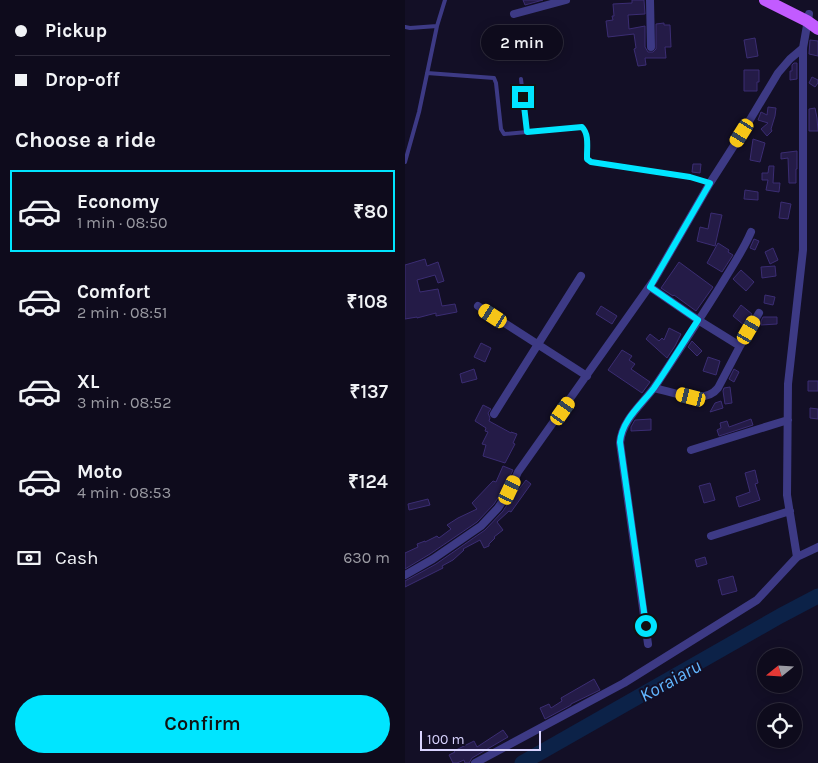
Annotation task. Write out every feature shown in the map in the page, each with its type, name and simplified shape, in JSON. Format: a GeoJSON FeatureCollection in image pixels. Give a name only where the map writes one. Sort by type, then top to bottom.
{"type":"FeatureCollection","features":[{"type":"Feature","properties":{"kind":"main road"},"geometry":{"type":"LineString","coordinates":[[765,0],[810,17]]}},
{"type":"Feature","properties":{"kind":"main road"},"geometry":{"type":"LineString","coordinates":[[782,0],[810,17],[818,28]]}},
{"type":"Feature","properties":{"kind":"street"},"geometry":{"type":"LineString","coordinates":[[514,14],[566,0]]}},
{"type":"Feature","properties":{"kind":"street"},"geometry":{"type":"LineString","coordinates":[[650,0],[651,47]]}},
{"type":"Feature","properties":{"kind":"street"},"geometry":{"type":"LineString","coordinates":[[797,558],[787,495],[788,384],[803,250],[803,48],[810,17]]}},
{"type":"Feature","properties":{"kind":"street"},"geometry":{"type":"LineString","coordinates":[[405,575],[433,559],[481,526],[498,508],[510,490],[518,472],[650,287],[710,183],[779,73],[790,59],[803,48]]}},
{"type":"Feature","properties":{"kind":"street"},"geometry":{"type":"LineString","coordinates":[[648,644],[620,442],[621,433],[625,424],[654,388],[698,320],[744,248],[751,232]]}},
{"type":"Feature","properties":{"kind":"street"},"geometry":{"type":"LineString","coordinates":[[494,414],[581,276]]}},
{"type":"Feature","properties":{"kind":"street"},"geometry":{"type":"LineString","coordinates":[[650,287],[740,346]]}},
{"type":"Feature","properties":{"kind":"street"},"geometry":{"type":"LineString","coordinates":[[479,306],[587,376]]}},
{"type":"Feature","properties":{"kind":"street"},"geometry":{"type":"LineString","coordinates":[[654,388],[697,398],[710,396],[719,388],[759,313]]}},
{"type":"Feature","properties":{"kind":"street"},"geometry":{"type":"LineString","coordinates":[[691,450],[788,420]]}},
{"type":"Feature","properties":{"kind":"street"},"geometry":{"type":"LineString","coordinates":[[711,536],[790,511]]}},
{"type":"Feature","properties":{"kind":"street"},"geometry":{"type":"LineString","coordinates":[[475,763],[624,683],[757,600],[797,558],[818,547]]}},
{"type":"Feature","properties":{"kind":"lane"},"geometry":{"type":"LineString","coordinates":[[405,162],[419,112],[437,26],[445,0]]}},
{"type":"Feature","properties":{"kind":"lane"},"geometry":{"type":"LineString","coordinates":[[405,27],[437,26]]}},
{"type":"Feature","properties":{"kind":"lane"},"geometry":{"type":"LineString","coordinates":[[427,73],[494,78],[501,132],[507,134],[582,127],[587,134],[587,159],[591,162],[690,177],[710,183]]}},
{"type":"Feature","properties":{"kind":"lane"},"geometry":{"type":"LineString","coordinates":[[521,79],[527,132]]}},
{"type":"Feature","properties":{"kind":"building"},"geometry":{"type":"Polygon","coordinates":[[[523,0],[543,0],[525,5],[523,0]]]}},
{"type":"Feature","properties":{"kind":"building"},"geometry":{"type":"Polygon","coordinates":[[[632,0],[644,0],[645,14],[628,15],[629,29],[645,26],[645,47],[648,52],[653,52],[656,49],[656,24],[664,23],[664,25],[670,25],[671,47],[665,47],[666,58],[645,58],[646,65],[638,66],[634,49],[636,48],[634,34],[608,37],[606,21],[613,20],[613,4],[632,3],[632,0]]]}},
{"type":"Feature","properties":{"kind":"building"},"geometry":{"type":"Polygon","coordinates":[[[755,38],[758,56],[747,58],[744,40],[755,38]]]}},
{"type":"Feature","properties":{"kind":"building"},"geometry":{"type":"Polygon","coordinates":[[[810,40],[818,41],[818,56],[809,54],[810,40]]]}},
{"type":"Feature","properties":{"kind":"building"},"geometry":{"type":"Polygon","coordinates":[[[794,63],[797,63],[797,79],[790,80],[790,71],[792,71],[794,63]]]}},
{"type":"Feature","properties":{"kind":"building"},"geometry":{"type":"Polygon","coordinates":[[[744,70],[759,70],[757,91],[744,91],[744,70]]]}},
{"type":"Feature","properties":{"kind":"building"},"geometry":{"type":"Polygon","coordinates":[[[812,77],[818,80],[815,87],[809,83],[812,77]]]}},
{"type":"Feature","properties":{"kind":"building"},"geometry":{"type":"Polygon","coordinates":[[[768,107],[776,108],[772,131],[767,136],[761,129],[768,123],[758,120],[761,112],[767,115],[768,107]]]}},
{"type":"Feature","properties":{"kind":"building"},"geometry":{"type":"Polygon","coordinates":[[[815,108],[818,131],[809,131],[809,109],[815,108]]]}},
{"type":"Feature","properties":{"kind":"building"},"geometry":{"type":"Polygon","coordinates":[[[753,139],[765,143],[760,162],[750,160],[753,139]]]}},
{"type":"Feature","properties":{"kind":"building"},"geometry":{"type":"Polygon","coordinates":[[[797,151],[796,183],[789,183],[788,158],[781,159],[781,153],[797,151]]]}},
{"type":"Feature","properties":{"kind":"building"},"geometry":{"type":"Polygon","coordinates":[[[693,164],[701,164],[700,173],[692,172],[693,164]]]}},
{"type":"Feature","properties":{"kind":"building"},"geometry":{"type":"Polygon","coordinates":[[[769,166],[774,166],[773,183],[780,183],[779,192],[766,190],[768,180],[762,180],[762,173],[768,173],[769,166]]]}},
{"type":"Feature","properties":{"kind":"building"},"geometry":{"type":"Polygon","coordinates":[[[745,190],[758,192],[758,200],[744,199],[745,190]]]}},
{"type":"Feature","properties":{"kind":"building"},"geometry":{"type":"Polygon","coordinates":[[[781,202],[791,204],[788,219],[779,218],[781,202]]]}},
{"type":"Feature","properties":{"kind":"building"},"geometry":{"type":"Polygon","coordinates":[[[711,213],[722,215],[715,246],[697,241],[700,227],[708,229],[711,213]]]}},
{"type":"Feature","properties":{"kind":"building"},"geometry":{"type":"Polygon","coordinates":[[[754,239],[759,241],[755,250],[750,248],[754,239]]]}},
{"type":"Feature","properties":{"kind":"building"},"geometry":{"type":"Polygon","coordinates":[[[718,243],[733,255],[722,272],[707,263],[718,243]]]}},
{"type":"Feature","properties":{"kind":"building"},"geometry":{"type":"Polygon","coordinates":[[[773,248],[778,260],[770,264],[765,252],[773,248]]]}},
{"type":"Feature","properties":{"kind":"building"},"geometry":{"type":"Polygon","coordinates":[[[425,259],[427,266],[438,262],[444,281],[438,283],[435,275],[417,280],[420,292],[438,289],[442,306],[455,304],[457,312],[436,316],[436,313],[405,319],[405,265],[425,259]]]}},
{"type":"Feature","properties":{"kind":"building"},"geometry":{"type":"Polygon","coordinates":[[[679,262],[713,287],[696,311],[661,288],[679,262]]]}},
{"type":"Feature","properties":{"kind":"building"},"geometry":{"type":"Polygon","coordinates":[[[775,266],[776,276],[762,278],[761,267],[775,266]]]}},
{"type":"Feature","properties":{"kind":"building"},"geometry":{"type":"Polygon","coordinates":[[[741,270],[754,282],[746,291],[733,279],[741,270]]]}},
{"type":"Feature","properties":{"kind":"building"},"geometry":{"type":"Polygon","coordinates":[[[765,295],[775,297],[773,305],[764,303],[765,295]]]}},
{"type":"Feature","properties":{"kind":"building"},"geometry":{"type":"Polygon","coordinates":[[[741,305],[752,314],[745,326],[733,316],[741,305]]]}},
{"type":"Feature","properties":{"kind":"building"},"geometry":{"type":"Polygon","coordinates":[[[601,306],[617,316],[612,324],[596,314],[601,306]]]}},
{"type":"Feature","properties":{"kind":"building"},"geometry":{"type":"Polygon","coordinates":[[[763,317],[777,317],[777,324],[761,325],[763,317]]]}},
{"type":"Feature","properties":{"kind":"building"},"geometry":{"type":"Polygon","coordinates":[[[669,328],[681,334],[667,358],[646,339],[650,334],[659,341],[662,338],[664,340],[669,328]]]}},
{"type":"Feature","properties":{"kind":"building"},"geometry":{"type":"Polygon","coordinates":[[[692,341],[702,351],[697,356],[688,347],[692,341]]]}},
{"type":"Feature","properties":{"kind":"building"},"geometry":{"type":"Polygon","coordinates":[[[481,343],[491,348],[485,362],[474,357],[481,343]]]}},
{"type":"Feature","properties":{"kind":"building"},"geometry":{"type":"Polygon","coordinates":[[[622,350],[632,356],[629,360],[635,364],[631,369],[650,382],[642,393],[608,370],[622,350]]]}},
{"type":"Feature","properties":{"kind":"building"},"geometry":{"type":"Polygon","coordinates":[[[708,357],[720,361],[716,375],[703,371],[708,357]]]}},
{"type":"Feature","properties":{"kind":"building"},"geometry":{"type":"Polygon","coordinates":[[[474,369],[477,379],[462,383],[460,374],[474,369]]]}},
{"type":"Feature","properties":{"kind":"building"},"geometry":{"type":"Polygon","coordinates":[[[734,369],[739,372],[734,382],[729,379],[734,369]]]}},
{"type":"Feature","properties":{"kind":"building"},"geometry":{"type":"Polygon","coordinates":[[[808,381],[818,381],[818,391],[808,391],[808,381]]]}},
{"type":"Feature","properties":{"kind":"building"},"geometry":{"type":"Polygon","coordinates":[[[730,387],[732,403],[725,404],[723,391],[724,388],[730,387]]]}},
{"type":"Feature","properties":{"kind":"building"},"geometry":{"type":"Polygon","coordinates":[[[721,401],[723,408],[710,412],[715,403],[721,401]]]}},
{"type":"Feature","properties":{"kind":"building"},"geometry":{"type":"Polygon","coordinates":[[[483,405],[491,409],[488,413],[489,421],[511,433],[517,434],[513,443],[515,444],[505,463],[483,456],[486,445],[482,444],[488,432],[485,431],[486,428],[475,421],[483,405]]]}},
{"type":"Feature","properties":{"kind":"building"},"geometry":{"type":"Polygon","coordinates":[[[810,408],[818,409],[818,419],[810,418],[810,408]]]}},
{"type":"Feature","properties":{"kind":"building"},"geometry":{"type":"Polygon","coordinates":[[[651,419],[651,430],[631,431],[635,420],[651,419]]]}},
{"type":"Feature","properties":{"kind":"building"},"geometry":{"type":"Polygon","coordinates":[[[751,419],[753,425],[719,436],[717,430],[721,428],[720,423],[727,421],[729,427],[751,419]]]}},
{"type":"Feature","properties":{"kind":"building"},"geometry":{"type":"Polygon","coordinates":[[[503,466],[513,470],[494,504],[477,522],[405,569],[405,553],[418,547],[417,544],[437,536],[439,538],[451,529],[447,525],[477,509],[472,503],[493,481],[496,482],[503,466]]]}},
{"type":"Feature","properties":{"kind":"building"},"geometry":{"type":"Polygon","coordinates":[[[755,470],[758,483],[755,484],[760,500],[739,507],[736,497],[750,492],[745,473],[755,470]]]}},
{"type":"Feature","properties":{"kind":"building"},"geometry":{"type":"Polygon","coordinates":[[[526,480],[531,484],[511,512],[509,511],[497,522],[503,530],[494,537],[489,546],[484,548],[480,540],[463,549],[453,560],[442,566],[443,568],[405,587],[405,581],[436,564],[485,530],[503,511],[526,480]]]}},
{"type":"Feature","properties":{"kind":"building"},"geometry":{"type":"Polygon","coordinates":[[[710,483],[715,500],[704,503],[699,486],[710,483]]]}},
{"type":"Feature","properties":{"kind":"building"},"geometry":{"type":"Polygon","coordinates":[[[428,499],[430,505],[409,510],[408,504],[428,499]]]}},
{"type":"Feature","properties":{"kind":"building"},"geometry":{"type":"Polygon","coordinates":[[[705,557],[707,564],[697,567],[695,560],[705,557]]]}},
{"type":"Feature","properties":{"kind":"building"},"geometry":{"type":"Polygon","coordinates":[[[733,576],[737,591],[722,595],[718,580],[733,576]]]}},
{"type":"Feature","properties":{"kind":"building"},"geometry":{"type":"Polygon","coordinates":[[[594,679],[600,690],[545,719],[540,708],[549,704],[551,708],[562,701],[561,698],[594,679]]]}},
{"type":"Feature","properties":{"kind":"building"},"geometry":{"type":"Polygon","coordinates":[[[503,730],[508,737],[472,758],[469,763],[465,763],[464,760],[453,763],[449,755],[454,751],[474,741],[477,747],[503,730]]]}},
{"type":"Feature","properties":{"kind":"waterway","name":"Koraiaru"},"geometry":{"type":"LineString","coordinates":[[522,763],[818,596]]}},
{"type":"Feature","properties":{"kind":"route"},"geometry":{"type":"LineString","coordinates":[[523,97],[527,132],[582,127],[587,134],[587,159],[591,162],[690,177],[710,183],[650,287],[698,320],[654,388],[625,424],[621,433],[620,442],[646,626]]}}]}
